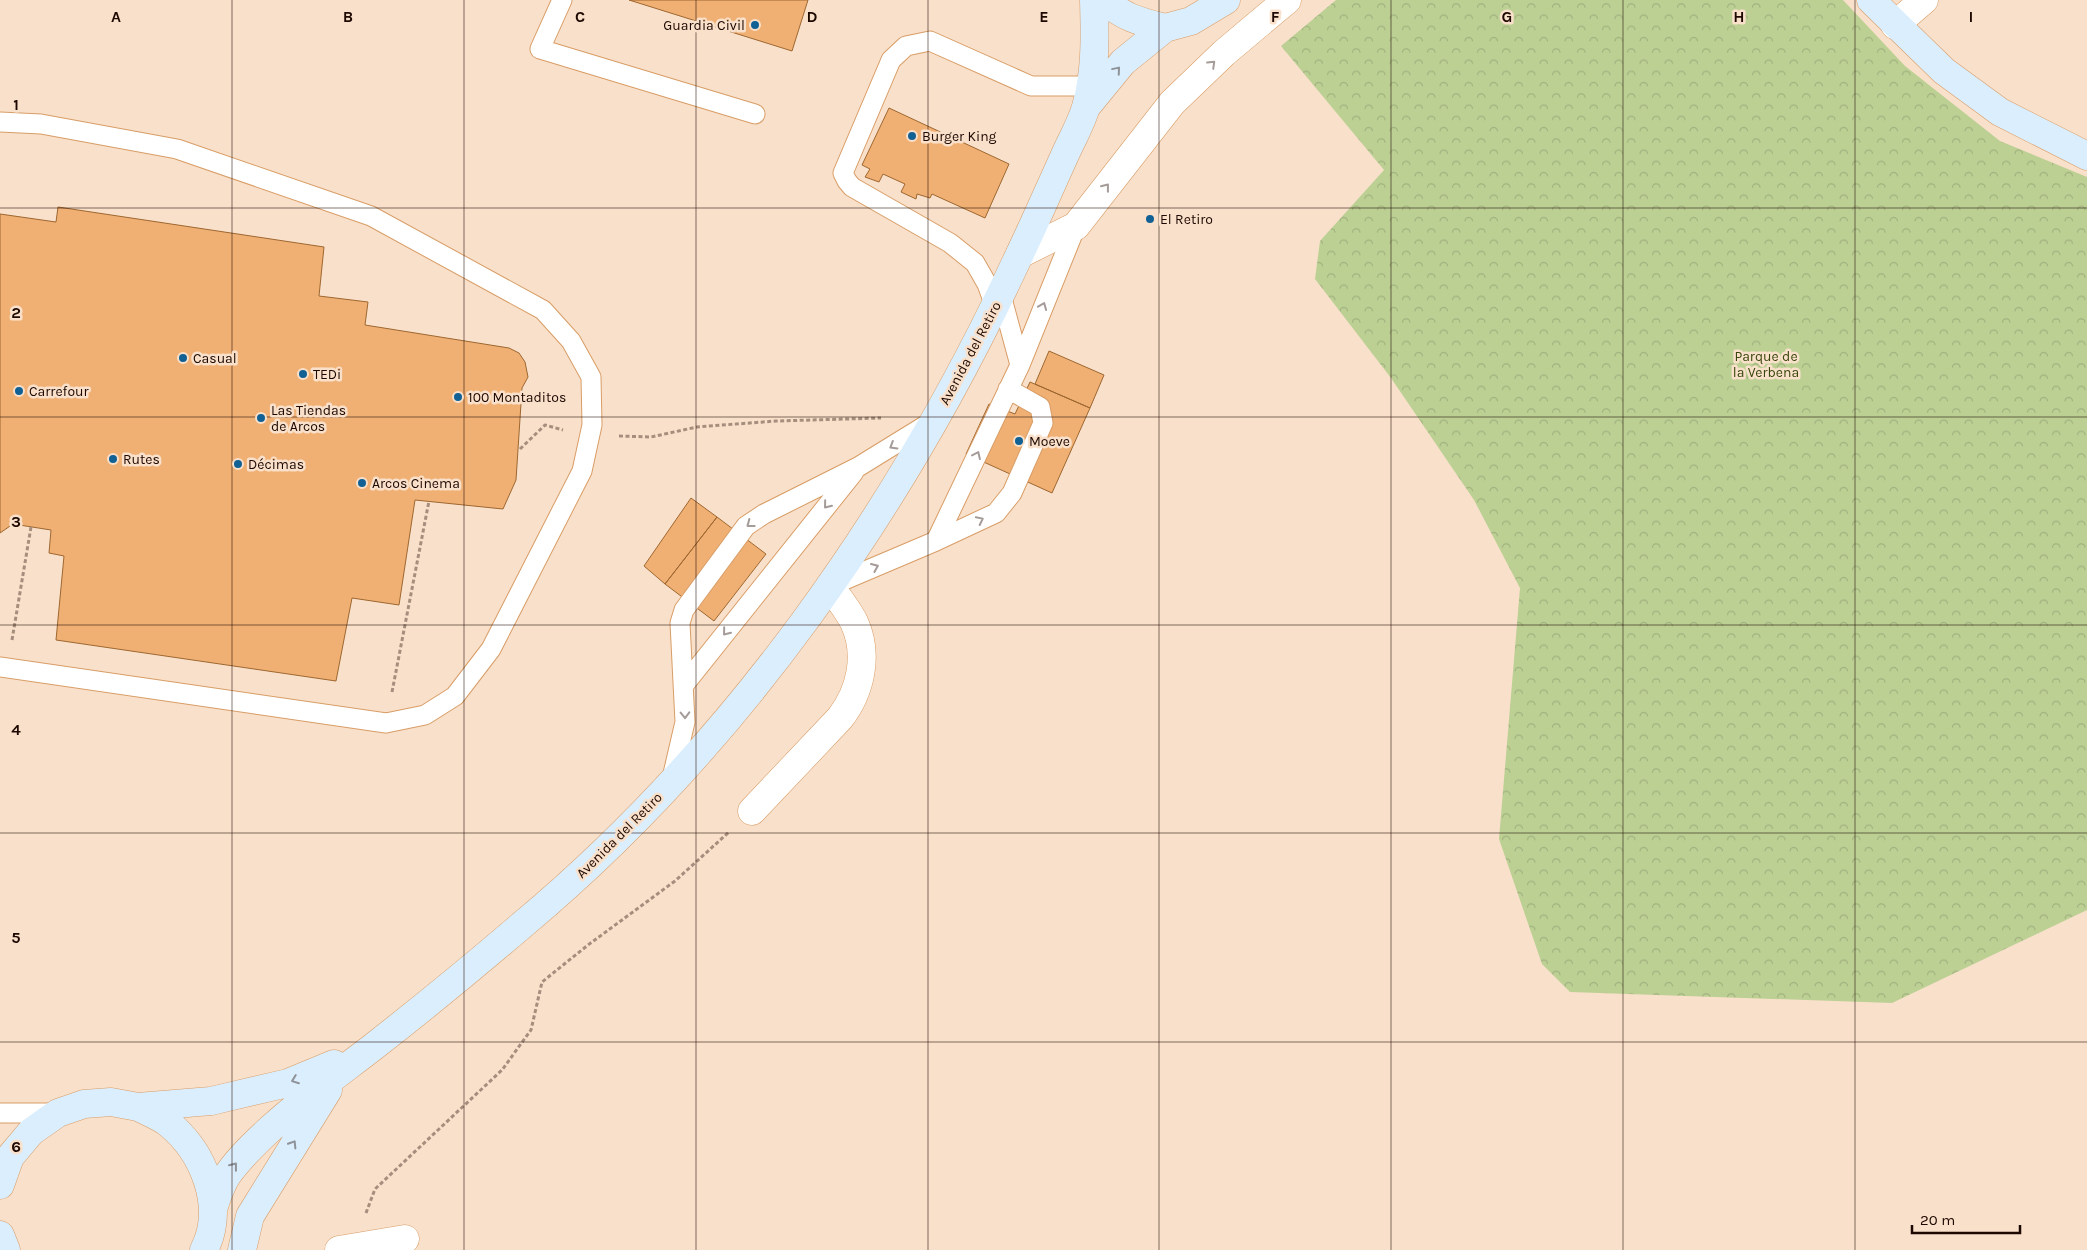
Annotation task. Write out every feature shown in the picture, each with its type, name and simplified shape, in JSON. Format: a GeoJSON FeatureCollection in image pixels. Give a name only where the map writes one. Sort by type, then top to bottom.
{"type":"FeatureCollection","features":[{"type":"Feature","properties":{"kind":"street"},"geometry":{"type":"LineString","coordinates":[[1088,96],[1095,52],[1094,0]]}},
{"type":"Feature","properties":{"kind":"street"},"geometry":{"type":"LineString","coordinates":[[1105,0],[1115,10],[1135,21],[1166,28]]}},
{"type":"Feature","properties":{"kind":"street"},"geometry":{"type":"LineString","coordinates":[[1020,254],[1076,226],[1172,103],[1224,53],[1287,0]]}},
{"type":"Feature","properties":{"kind":"street"},"geometry":{"type":"LineString","coordinates":[[1870,0],[1944,71],[2000,112],[2087,156]]}},
{"type":"Feature","properties":{"kind":"street"},"geometry":{"type":"LineString","coordinates":[[1895,25],[1924,0]]}},
{"type":"Feature","properties":{"kind":"street"},"geometry":{"type":"LineString","coordinates":[[1088,96],[1123,62],[1166,28],[1191,21],[1227,1]]}},
{"type":"Feature","properties":{"kind":"street","name":"Avenida del Retiro"},"geometry":{"type":"LineString","coordinates":[[372,1048],[524,924],[577,877],[671,782],[729,718],[830,586],[889,498],[934,420],[998,301],[1088,96]]}},
{"type":"Feature","properties":{"kind":"street"},"geometry":{"type":"LineString","coordinates":[[752,811],[840,718],[850,706],[857,687],[862,671],[859,636],[854,621],[830,586]]}},
{"type":"Feature","properties":{"kind":"street"},"geometry":{"type":"LineString","coordinates":[[206,1248],[213,1209],[226,1177],[245,1153],[300,1102],[372,1048]]}},
{"type":"Feature","properties":{"kind":"street"},"geometry":{"type":"LineString","coordinates":[[0,1185],[10,1157],[31,1132],[58,1113],[84,1104],[111,1102],[138,1107],[211,1101],[288,1083],[372,1048]]}},
{"type":"Feature","properties":{"kind":"street"},"geometry":{"type":"LineString","coordinates":[[242,1250],[250,1216],[339,1072]]}},
{"type":"Feature","properties":{"kind":"street"},"geometry":{"type":"LineString","coordinates":[[138,1107],[168,1123],[192,1146],[207,1176],[213,1209]]}},
{"type":"Feature","properties":{"kind":"street"},"geometry":{"type":"LineString","coordinates":[[0,1235],[6,1250]]}},
{"type":"Feature","properties":{"kind":"street"},"geometry":{"type":"LineString","coordinates":[[350,1248],[405,1238]]}},
{"type":"Feature","properties":{"kind":"lane"},"geometry":{"type":"LineString","coordinates":[[562,0],[540,49],[755,114]]}},
{"type":"Feature","properties":{"kind":"lane"},"geometry":{"type":"LineString","coordinates":[[1020,365],[998,301],[975,263],[950,243],[852,187],[846,181],[844,173],[891,60],[906,46],[930,41],[1031,86],[1088,96]]}},
{"type":"Feature","properties":{"kind":"lane"},"geometry":{"type":"LineString","coordinates":[[0,122],[42,124],[177,150],[371,216],[543,310],[571,341],[591,377],[592,424],[582,471],[491,649],[455,696],[425,715],[386,723],[3,668]]}},
{"type":"Feature","properties":{"kind":"lane"},"geometry":{"type":"LineString","coordinates":[[936,541],[1020,365],[1076,226]]}},
{"type":"Feature","properties":{"kind":"lane"},"geometry":{"type":"LineString","coordinates":[[830,586],[996,513],[1012,493],[1044,423],[1040,407],[1008,389]]}},
{"type":"Feature","properties":{"kind":"lane"},"geometry":{"type":"LineString","coordinates":[[671,782],[685,722],[680,623],[684,610],[746,526],[764,514],[858,467],[934,420]]}},
{"type":"Feature","properties":{"kind":"lane"},"geometry":{"type":"LineString","coordinates":[[684,685],[858,467]]}},
{"type":"Feature","properties":{"kind":"lane"},"geometry":{"type":"LineString","coordinates":[[0,1113],[58,1113]]}},
{"type":"Feature","properties":{"kind":"path"},"geometry":{"type":"LineString","coordinates":[[590,436],[651,437],[696,427],[776,421],[889,418],[934,420]]}},
{"type":"Feature","properties":{"kind":"path"},"geometry":{"type":"LineString","coordinates":[[520,449],[545,425]]}},
{"type":"Feature","properties":{"kind":"path"},"geometry":{"type":"LineString","coordinates":[[386,723],[429,501]]}},
{"type":"Feature","properties":{"kind":"path"},"geometry":{"type":"LineString","coordinates":[[3,668],[31,527]]}},
{"type":"Feature","properties":{"kind":"path"},"geometry":{"type":"LineString","coordinates":[[350,1248],[362,1225],[375,1189],[502,1070],[531,1030],[542,982],[675,881],[752,811]]}},
{"type":"Feature","properties":{"kind":"green space","name":"Parque de la Verbena"},"geometry":{"type":"Polygon","coordinates":[[[1336,0],[1843,0],[1905,66],[2000,141],[2087,177],[2087,910],[1892,1003],[1570,992],[1542,964],[1499,839],[1520,588],[1474,500],[1391,378],[1315,279],[1320,241],[1384,170],[1281,46],[1336,0]]]}},
{"type":"Feature","properties":{"kind":"building","name":"Guardia Civil"},"geometry":{"type":"Polygon","coordinates":[[[629,0],[808,0],[792,51],[629,0]]]}},
{"type":"Feature","properties":{"kind":"building","name":"Burger King"},"geometry":{"type":"Polygon","coordinates":[[[889,108],[1009,164],[985,218],[932,194],[930,198],[917,194],[916,199],[901,192],[905,184],[883,174],[879,182],[865,177],[870,169],[862,165],[889,108]]]}},
{"type":"Feature","properties":{"kind":"building","name":"Las Tiendas de Arcos"},"geometry":{"type":"Polygon","coordinates":[[[58,207],[324,247],[319,296],[368,302],[365,325],[509,348],[519,353],[525,362],[528,377],[522,388],[516,480],[503,509],[415,500],[399,605],[352,598],[336,681],[56,640],[64,556],[49,553],[51,530],[13,524],[0,533],[0,214],[56,222],[58,207]]]}},
{"type":"Feature","properties":{"kind":"building"},"geometry":{"type":"Polygon","coordinates":[[[1049,351],[1104,375],[1090,408],[1035,384],[1049,351]]]}},
{"type":"Feature","properties":{"kind":"building"},"geometry":{"type":"Polygon","coordinates":[[[1030,382],[1090,408],[1052,493],[966,454],[989,404],[1015,414],[1030,382]]]}},
{"type":"Feature","properties":{"kind":"building"},"geometry":{"type":"Polygon","coordinates":[[[691,498],[717,517],[665,584],[644,566],[691,498]]]}},
{"type":"Feature","properties":{"kind":"building"},"geometry":{"type":"Polygon","coordinates":[[[717,517],[766,554],[714,621],[665,584],[717,517]]]}},
{"type":"Feature","properties":{"kind":"place","name":"Guardia Civil"},"geometry":{"type":"Point","coordinates":[755,25]}},
{"type":"Feature","properties":{"kind":"place","name":"Burger King"},"geometry":{"type":"Point","coordinates":[912,136]}},
{"type":"Feature","properties":{"kind":"place","name":"El Retiro"},"geometry":{"type":"Point","coordinates":[1150,219]}},
{"type":"Feature","properties":{"kind":"place","name":"Casual"},"geometry":{"type":"Point","coordinates":[183,358]}},
{"type":"Feature","properties":{"kind":"place","name":"TEDi"},"geometry":{"type":"Point","coordinates":[303,374]}},
{"type":"Feature","properties":{"kind":"place","name":"Carrefour"},"geometry":{"type":"Point","coordinates":[19,391]}},
{"type":"Feature","properties":{"kind":"place","name":"100 Montaditos"},"geometry":{"type":"Point","coordinates":[458,397]}},
{"type":"Feature","properties":{"kind":"place","name":"Las Tiendas de Arcos"},"geometry":{"type":"Point","coordinates":[261,418]}},
{"type":"Feature","properties":{"kind":"place","name":"Moeve"},"geometry":{"type":"Point","coordinates":[1019,441]}},
{"type":"Feature","properties":{"kind":"place","name":"Rutes"},"geometry":{"type":"Point","coordinates":[113,459]}},
{"type":"Feature","properties":{"kind":"place","name":"Décimas"},"geometry":{"type":"Point","coordinates":[238,464]}},
{"type":"Feature","properties":{"kind":"place","name":"Arcos Cinema"},"geometry":{"type":"Point","coordinates":[362,483]}}]}
